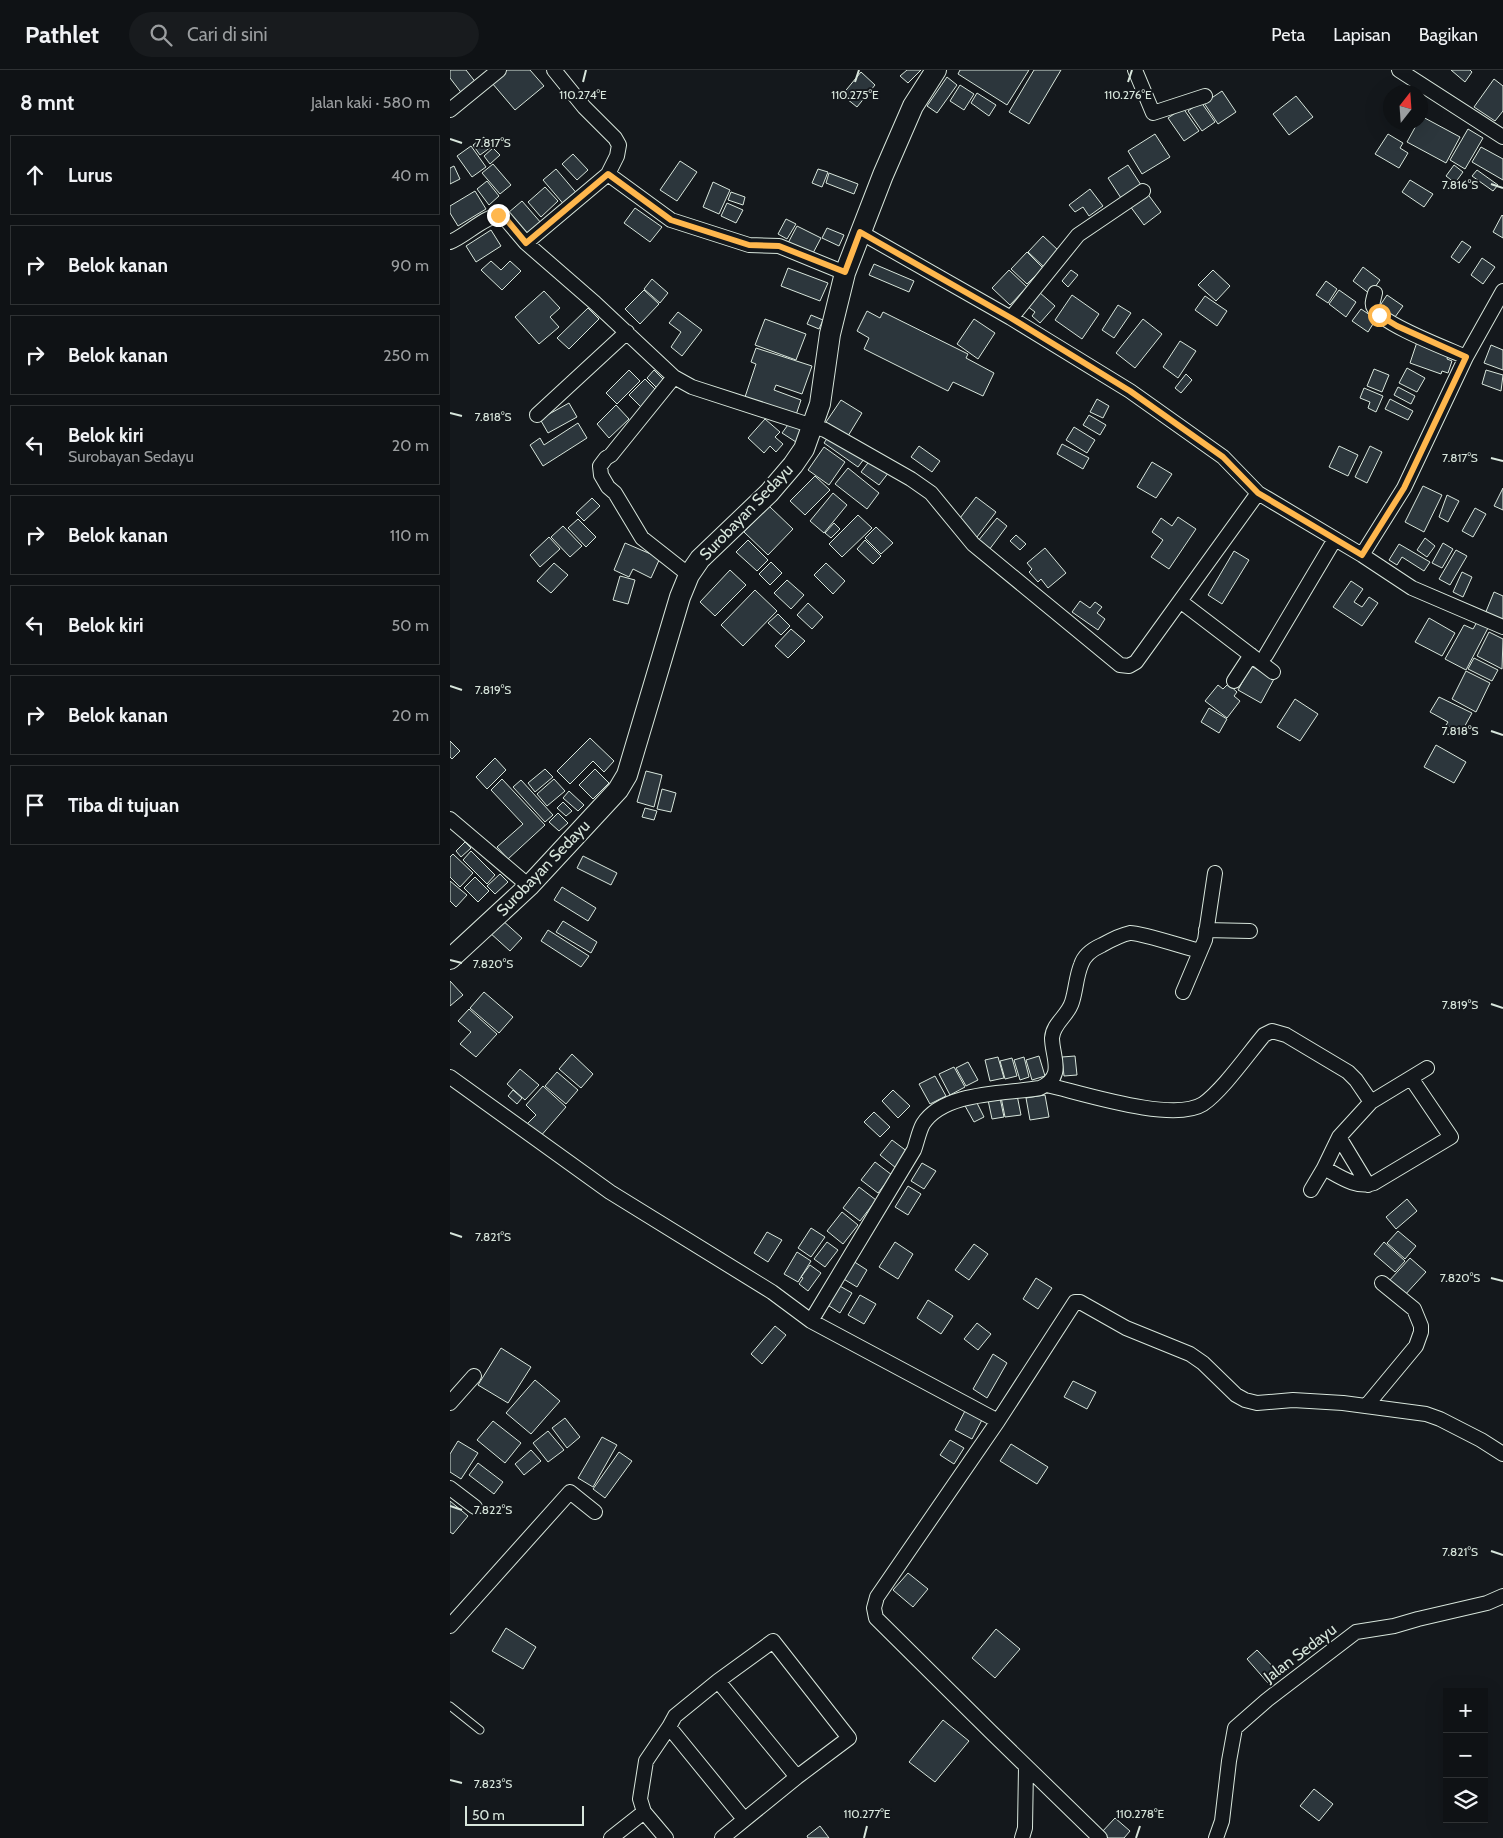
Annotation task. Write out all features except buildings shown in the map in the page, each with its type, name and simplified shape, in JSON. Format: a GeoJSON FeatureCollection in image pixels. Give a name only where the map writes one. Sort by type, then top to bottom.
{"type":"FeatureCollection","features":[{"type":"Feature","properties":{"kind":"main road","name":"Surobayan Sedayu"},"geometry":{"type":"LineString","coordinates":[[450,959],[529,886],[618,790],[626,775],[680,597],[689,575],[700,559],[769,493],[804,449],[820,404],[833,314],[845,272],[913,106],[936,70]]}},
{"type":"Feature","properties":{"kind":"street"},"geometry":{"type":"LineString","coordinates":[[450,110],[499,70]]}},
{"type":"Feature","properties":{"kind":"street"},"geometry":{"type":"LineString","coordinates":[[526,243],[608,174],[618,156],[619,145],[615,138],[584,107],[554,70]]}},
{"type":"Feature","properties":{"kind":"street"},"geometry":{"type":"LineString","coordinates":[[1135,70],[1153,113],[1205,96]]}},
{"type":"Feature","properties":{"kind":"street"},"geometry":{"type":"LineString","coordinates":[[1399,70],[1501,130]]}},
{"type":"Feature","properties":{"kind":"street"},"geometry":{"type":"LineString","coordinates":[[608,174],[671,220],[749,245],[779,246],[845,272]]}},
{"type":"Feature","properties":{"kind":"street"},"geometry":{"type":"LineString","coordinates":[[1011,318],[1078,235],[1143,191]]}},
{"type":"Feature","properties":{"kind":"street"},"geometry":{"type":"LineString","coordinates":[[450,242],[467,234],[487,218],[498,215],[506,219],[526,243],[627,332],[674,377],[692,387],[825,430],[911,479],[931,493],[973,544],[1120,665],[1129,666],[1136,662],[1258,493]]}},
{"type":"Feature","properties":{"kind":"street"},"geometry":{"type":"LineString","coordinates":[[860,232],[1011,318],[1130,391],[1223,457],[1258,493],[1362,555],[1412,588],[1503,627]]}},
{"type":"Feature","properties":{"kind":"street"},"geometry":{"type":"LineString","coordinates":[[1362,555],[1404,488],[1466,357],[1503,291]]}},
{"type":"Feature","properties":{"kind":"street"},"geometry":{"type":"LineString","coordinates":[[1375,293],[1374,309],[1379,315],[1397,326],[1466,357]]}},
{"type":"Feature","properties":{"kind":"street"},"geometry":{"type":"LineString","coordinates":[[538,415],[627,332]]}},
{"type":"Feature","properties":{"kind":"street"},"geometry":{"type":"LineString","coordinates":[[674,377],[611,455],[602,463],[600,470],[608,487],[614,493],[642,538],[689,575]]}},
{"type":"Feature","properties":{"kind":"street"},"geometry":{"type":"LineString","coordinates":[[1266,655],[1335,539]]}},
{"type":"Feature","properties":{"kind":"street"},"geometry":{"type":"LineString","coordinates":[[1180,600],[1273,672]]}},
{"type":"Feature","properties":{"kind":"street"},"geometry":{"type":"LineString","coordinates":[[1234,681],[1251,655]]}},
{"type":"Feature","properties":{"kind":"street"},"geometry":{"type":"LineString","coordinates":[[450,819],[529,886]]}},
{"type":"Feature","properties":{"kind":"street"},"geometry":{"type":"LineString","coordinates":[[1183,992],[1204,940],[1215,873]]}},
{"type":"Feature","properties":{"kind":"street"},"geometry":{"type":"LineString","coordinates":[[1206,930],[1250,931]]}},
{"type":"Feature","properties":{"kind":"street"},"geometry":{"type":"LineString","coordinates":[[1047,1085],[1056,1070],[1052,1039],[1054,1030],[1071,1005],[1081,964],[1087,954],[1117,937],[1132,933],[1200,952]]}},
{"type":"Feature","properties":{"kind":"street"},"geometry":{"type":"LineString","coordinates":[[811,1321],[914,1150],[923,1124],[937,1109],[958,1099],[1027,1090],[1047,1085],[1143,1108],[1164,1111],[1187,1110],[1198,1107],[1216,1092],[1264,1035],[1272,1031],[1286,1034],[1348,1072],[1371,1102]]}},
{"type":"Feature","properties":{"kind":"street"},"geometry":{"type":"LineString","coordinates":[[1311,1190],[1339,1137],[1371,1102],[1427,1068]]}},
{"type":"Feature","properties":{"kind":"street"},"geometry":{"type":"LineString","coordinates":[[450,1078],[610,1192],[772,1292],[811,1321],[998,1421]]}},
{"type":"Feature","properties":{"kind":"street"},"geometry":{"type":"LineString","coordinates":[[1324,1168],[1356,1185],[1368,1185],[1450,1137],[1411,1078]]}},
{"type":"Feature","properties":{"kind":"street"},"geometry":{"type":"LineString","coordinates":[[1339,1137],[1368,1185]]}},
{"type":"Feature","properties":{"kind":"street"},"geometry":{"type":"LineString","coordinates":[[1366,1405],[1416,1346],[1421,1326],[1414,1309],[1382,1283]]}},
{"type":"Feature","properties":{"kind":"street"},"geometry":{"type":"LineString","coordinates":[[1100,1838],[876,1618],[874,1608],[877,1597],[998,1421],[1075,1302],[1126,1328],[1190,1354],[1236,1395],[1245,1400],[1257,1403],[1293,1400],[1366,1405],[1405,1410],[1440,1419],[1482,1440],[1503,1454]]}},
{"type":"Feature","properties":{"kind":"street"},"geometry":{"type":"LineString","coordinates":[[450,1403],[474,1376]]}},
{"type":"Feature","properties":{"kind":"street"},"geometry":{"type":"LineString","coordinates":[[450,1488],[475,1507]]}},
{"type":"Feature","properties":{"kind":"street"},"geometry":{"type":"LineString","coordinates":[[450,1626],[570,1492],[595,1512]]}},
{"type":"Feature","properties":{"kind":"street","name":"Jalan Sedayu"},"geometry":{"type":"LineString","coordinates":[[1216,1838],[1222,1821],[1229,1761],[1236,1728],[1267,1700],[1356,1632],[1394,1626],[1487,1603],[1503,1596]]}},
{"type":"Feature","properties":{"kind":"street"},"geometry":{"type":"LineString","coordinates":[[666,1838],[644,1812],[640,1799],[646,1761],[675,1716],[718,1681],[773,1641],[849,1738],[797,1777],[722,1838]]}},
{"type":"Feature","properties":{"kind":"street"},"geometry":{"type":"LineString","coordinates":[[718,1681],[797,1777]]}},
{"type":"Feature","properties":{"kind":"street"},"geometry":{"type":"LineString","coordinates":[[669,1727],[744,1819]]}},
{"type":"Feature","properties":{"kind":"street"},"geometry":{"type":"LineString","coordinates":[[1022,1838],[1025,1828],[1026,1766]]}},
{"type":"Feature","properties":{"kind":"street"},"geometry":{"type":"LineString","coordinates":[[611,1838],[644,1812]]}},
{"type":"Feature","properties":{"kind":"lane"},"geometry":{"type":"LineString","coordinates":[[450,1706],[480,1730]]}},
{"type":"Feature","properties":{"kind":"route"},"geometry":{"type":"LineString","coordinates":[[498,215],[506,219],[526,243],[608,174],[671,220],[749,245],[779,246],[845,272],[860,232],[1011,318],[1130,391],[1223,457],[1258,493],[1362,555],[1404,488],[1466,357],[1397,326],[1379,315]]}}]}
